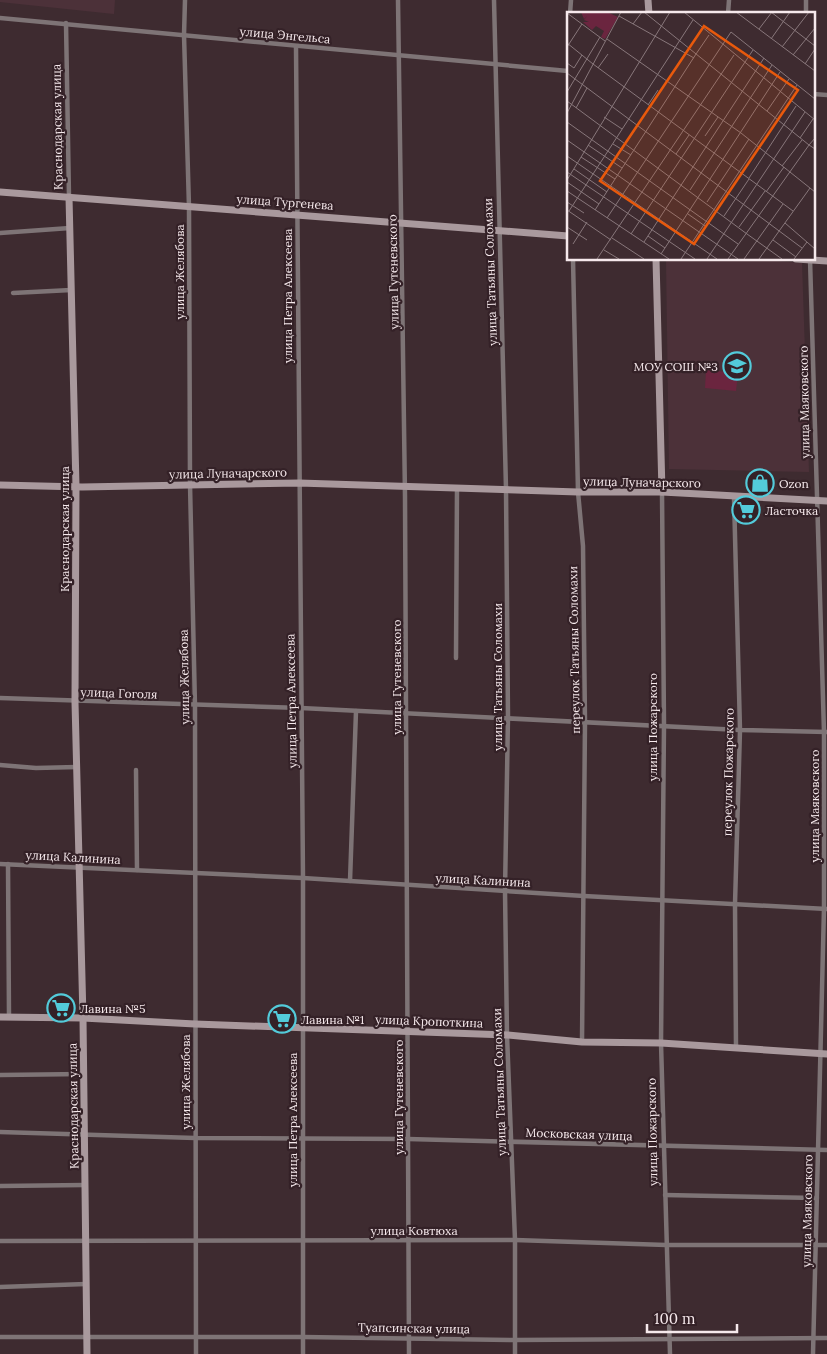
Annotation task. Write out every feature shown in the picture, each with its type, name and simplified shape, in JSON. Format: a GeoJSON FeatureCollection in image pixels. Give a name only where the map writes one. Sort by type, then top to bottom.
{"type":"FeatureCollection","features":[{"type":"Feature","properties":{"kind":"main road","name":"улица Тургенева"},"geometry":{"type":"LineString","coordinates":[[0,192],[189,207],[297,213],[567,236]]}},
{"type":"Feature","properties":{"kind":"main road","name":"Краснодарская улица"},"geometry":{"type":"LineString","coordinates":[[69,197],[76,486],[75,702],[83,1018],[87,1354]]}},
{"type":"Feature","properties":{"kind":"main road"},"geometry":{"type":"LineString","coordinates":[[814,259],[827,261]]}},
{"type":"Feature","properties":{"kind":"main road","name":"улица Пожарского"},"geometry":{"type":"LineString","coordinates":[[656,260],[662,492]]}},
{"type":"Feature","properties":{"kind":"main road","name":"улица Луначарского"},"geometry":{"type":"LineString","coordinates":[[0,485],[76,486],[299,483],[578,492],[662,492],[827,501]]}},
{"type":"Feature","properties":{"kind":"main road","name":"улица Кропоткина"},"geometry":{"type":"LineString","coordinates":[[0,1017],[83,1018],[195,1024],[507,1035],[582,1042],[661,1043],[823,1054]]}},
{"type":"Feature","properties":{"kind":"street","name":"улица Желябова"},"geometry":{"type":"LineString","coordinates":[[185,0],[184,35],[189,207],[190,484],[195,706],[196,1354]]}},
{"type":"Feature","properties":{"kind":"street","name":"улица Гутеневского"},"geometry":{"type":"LineString","coordinates":[[398,0],[407,714],[409,1354]]}},
{"type":"Feature","properties":{"kind":"street","name":"улица Татьяны Соломахи"},"geometry":{"type":"LineString","coordinates":[[494,0],[494,63],[506,489],[508,717],[505,891],[507,1035],[515,1240],[515,1354]]}},
{"type":"Feature","properties":{"kind":"street","name":"улица Энгельса"},"geometry":{"type":"LineString","coordinates":[[0,18],[567,71]]}},
{"type":"Feature","properties":{"kind":"street","name":"Краснодарская улица"},"geometry":{"type":"LineString","coordinates":[[66,23],[69,197]]}},
{"type":"Feature","properties":{"kind":"street","name":"улица Петра Алексеева"},"geometry":{"type":"LineString","coordinates":[[296,47],[303,878],[303,1354]]}},
{"type":"Feature","properties":{"kind":"street"},"geometry":{"type":"LineString","coordinates":[[814,94],[827,95]]}},
{"type":"Feature","properties":{"kind":"street"},"geometry":{"type":"LineString","coordinates":[[0,233],[70,228]]}},
{"type":"Feature","properties":{"kind":"street","name":"переулок Татьяны Соломахи"},"geometry":{"type":"LineString","coordinates":[[574,260],[578,492],[583,546],[585,722],[582,1042]]}},
{"type":"Feature","properties":{"kind":"street","name":"улица Маяковского"},"geometry":{"type":"LineString","coordinates":[[810,260],[816,501],[825,732],[823,1054],[818,1150],[813,1354]]}},
{"type":"Feature","properties":{"kind":"street"},"geometry":{"type":"LineString","coordinates":[[13,293],[71,290]]}},
{"type":"Feature","properties":{"kind":"street"},"geometry":{"type":"LineString","coordinates":[[456,658],[457,488]]}},
{"type":"Feature","properties":{"kind":"street","name":"улица Пожарского"},"geometry":{"type":"LineString","coordinates":[[662,492],[664,725],[661,1043],[670,1354]]}},
{"type":"Feature","properties":{"kind":"street","name":"переулок Пожарского"},"geometry":{"type":"LineString","coordinates":[[734,497],[740,730],[735,904],[736,1048]]}},
{"type":"Feature","properties":{"kind":"street","name":"улица Гоголя"},"geometry":{"type":"LineString","coordinates":[[0,698],[195,706],[301,708],[740,730],[825,732]]}},
{"type":"Feature","properties":{"kind":"street"},"geometry":{"type":"LineString","coordinates":[[350,881],[356,711]]}},
{"type":"Feature","properties":{"kind":"street"},"geometry":{"type":"LineString","coordinates":[[0,765],[77,767]]}},
{"type":"Feature","properties":{"kind":"street","name":"улица Калинина"},"geometry":{"type":"LineString","coordinates":[[136,770],[137,870]]}},
{"type":"Feature","properties":{"kind":"street","name":"улица Калинина"},"geometry":{"type":"LineString","coordinates":[[0,864],[303,878],[825,909]]}},
{"type":"Feature","properties":{"kind":"street","name":"улица Калинина"},"geometry":{"type":"LineString","coordinates":[[8,864],[9,1017]]}},
{"type":"Feature","properties":{"kind":"street"},"geometry":{"type":"LineString","coordinates":[[0,1075],[84,1074]]}},
{"type":"Feature","properties":{"kind":"street","name":"Московская улица"},"geometry":{"type":"LineString","coordinates":[[0,1132],[85,1133],[196,1138],[511,1141],[664,1147],[827,1150]]}},
{"type":"Feature","properties":{"kind":"street"},"geometry":{"type":"LineString","coordinates":[[0,1186],[85,1185]]}},
{"type":"Feature","properties":{"kind":"street","name":"улица Пожарского"},"geometry":{"type":"LineString","coordinates":[[665,1195],[817,1198]]}},
{"type":"Feature","properties":{"kind":"street","name":"улица Ковтюха"},"geometry":{"type":"LineString","coordinates":[[0,1241],[195,1239],[515,1240],[666,1245],[827,1246]]}},
{"type":"Feature","properties":{"kind":"street"},"geometry":{"type":"LineString","coordinates":[[0,1287],[86,1284]]}},
{"type":"Feature","properties":{"kind":"street","name":"Туапсинская улица"},"geometry":{"type":"LineString","coordinates":[[0,1336],[196,1336],[514,1340],[827,1338]]}},
{"type":"Feature","properties":{"kind":"shaded area"},"geometry":{"type":"Polygon","coordinates":[[[0,0],[115,0],[114,14],[0,2],[0,0]]]}},
{"type":"Feature","properties":{"kind":"shaded area","name":"МОУ СОШ №3"},"geometry":{"type":"Polygon","coordinates":[[[666,260],[765,260],[802,263],[809,472],[669,469],[666,260]]]}},
{"type":"Feature","properties":{"kind":"shaded area"},"geometry":{"type":"Polygon","coordinates":[[[706,370],[738,373],[736,391],[705,388],[706,370]]]}},
{"type":"Feature","properties":{"kind":"place","name":"МОУ СОШ №3"},"geometry":{"type":"Point","coordinates":[737,366]}},
{"type":"Feature","properties":{"kind":"place","name":"Ozon"},"geometry":{"type":"Point","coordinates":[760,483]}},
{"type":"Feature","properties":{"kind":"place","name":"Ласточка"},"geometry":{"type":"Point","coordinates":[746,510]}},
{"type":"Feature","properties":{"kind":"place","name":"Лавина №5"},"geometry":{"type":"Point","coordinates":[61,1008]}},
{"type":"Feature","properties":{"kind":"place","name":"Лавина №1"},"geometry":{"type":"Point","coordinates":[282,1019]}}]}
